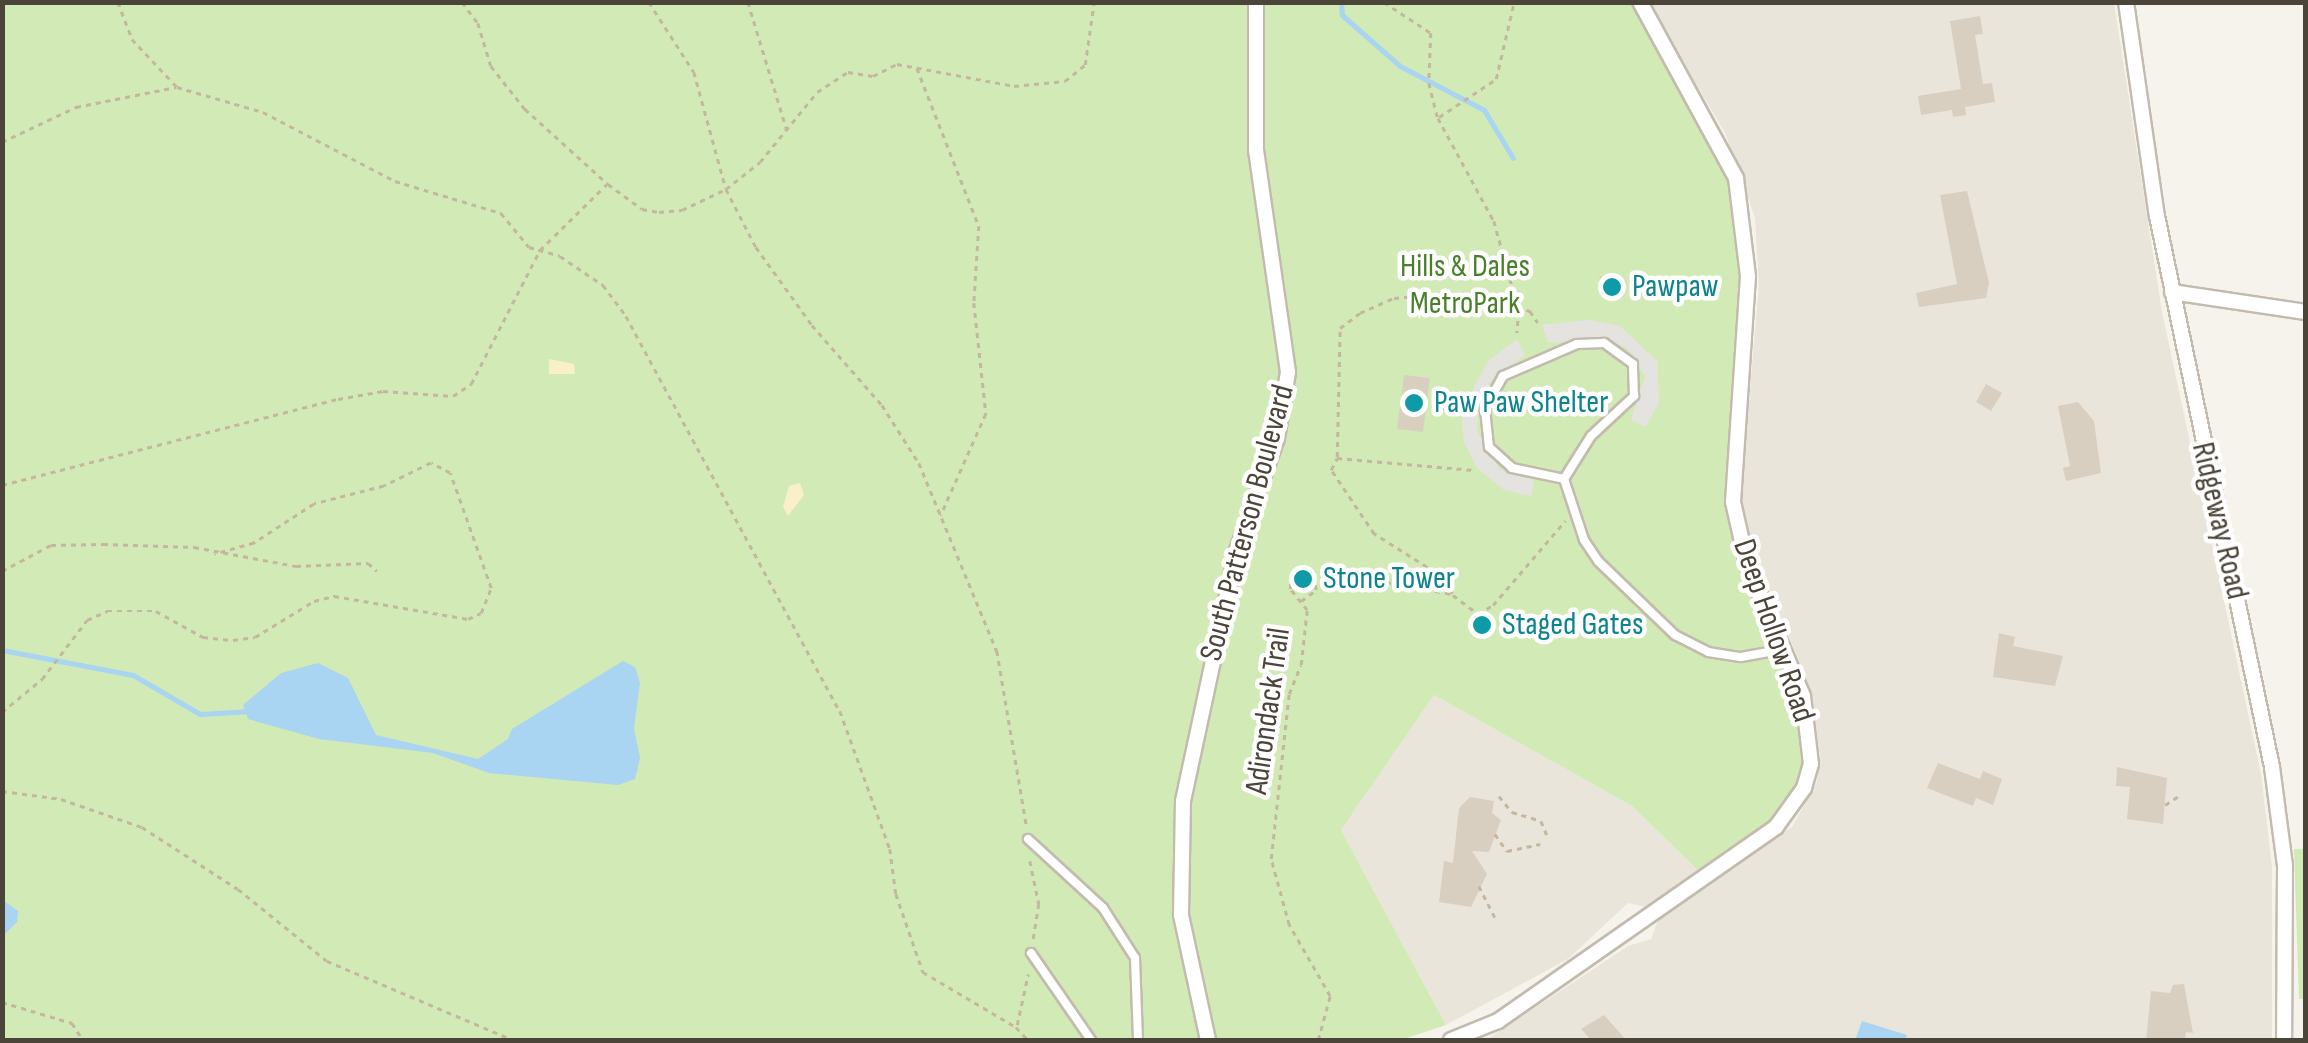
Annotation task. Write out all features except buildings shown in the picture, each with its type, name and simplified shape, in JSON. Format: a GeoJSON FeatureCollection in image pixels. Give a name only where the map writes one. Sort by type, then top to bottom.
{"type":"FeatureCollection","features":[{"type":"Feature","properties":{"kind":"street","name":"South Patterson Boulevard"},"geometry":{"type":"LineString","coordinates":[[1208,1040],[1182,927],[1183,801],[1236,553],[1278,438],[1288,372],[1256,151],[1256,2]]}},
{"type":"Feature","properties":{"kind":"street","name":"Deep Hollow Road"},"geometry":{"type":"LineString","coordinates":[[1451,1040],[1498,1021],[1792,810],[1804,788],[1811,751],[1803,696],[1747,564],[1733,502],[1748,276],[1736,178],[1640,2]]}},
{"type":"Feature","properties":{"kind":"street","name":"Ridgeway Road"},"geometry":{"type":"LineString","coordinates":[[2126,2],[2172,292],[2274,783],[2285,866],[2284,1040]]}},
{"type":"Feature","properties":{"kind":"street"},"geometry":{"type":"LineString","coordinates":[[2172,292],[2306,312]]}},
{"type":"Feature","properties":{"kind":"lane"},"geometry":{"type":"LineString","coordinates":[[1604,343],[1633,364],[1634,396],[1591,436],[1564,478],[1512,468],[1498,458],[1485,429],[1489,393],[1534,359],[1604,343]]}},
{"type":"Feature","properties":{"kind":"lane"},"geometry":{"type":"LineString","coordinates":[[1564,478],[1576,516],[1598,561],[1675,635],[1708,652],[1741,656],[1786,649]]}},
{"type":"Feature","properties":{"kind":"lane"},"geometry":{"type":"LineString","coordinates":[[1028,839],[1103,908],[1135,958],[1138,1040]]}},
{"type":"Feature","properties":{"kind":"lane"},"geometry":{"type":"LineString","coordinates":[[1031,953],[1091,1040]]}},
{"type":"Feature","properties":{"kind":"path"},"geometry":{"type":"LineString","coordinates":[[118,2],[132,39],[177,87]]}},
{"type":"Feature","properties":{"kind":"path"},"geometry":{"type":"LineString","coordinates":[[462,2],[478,24],[491,66],[525,109],[608,184],[642,209],[659,212],[682,210],[726,189],[787,130],[817,92],[848,72],[873,76],[897,64],[1014,86],[1064,80],[1085,65],[1094,2]]}},
{"type":"Feature","properties":{"kind":"path"},"geometry":{"type":"LineString","coordinates":[[649,2],[694,72],[726,189],[781,283],[904,435],[997,651],[1038,904],[1016,1026]]}},
{"type":"Feature","properties":{"kind":"path"},"geometry":{"type":"LineString","coordinates":[[748,2],[787,130]]}},
{"type":"Feature","properties":{"kind":"path"},"geometry":{"type":"LineString","coordinates":[[1384,2],[1431,33],[1430,83],[1438,118],[1494,221],[1520,311],[1517,333]]}},
{"type":"Feature","properties":{"kind":"path"},"geometry":{"type":"LineString","coordinates":[[1438,118],[1496,79],[1514,2]]}},
{"type":"Feature","properties":{"kind":"path"},"geometry":{"type":"LineString","coordinates":[[917,68],[971,198],[980,240],[974,302],[986,414],[940,517]]}},
{"type":"Feature","properties":{"kind":"path"},"geometry":{"type":"LineString","coordinates":[[2,142],[76,107],[177,87],[263,112],[395,181],[501,213],[540,250],[588,271],[626,316],[793,618],[860,762],[922,972],[1016,1026],[1028,1040]]}},
{"type":"Feature","properties":{"kind":"path"},"geometry":{"type":"LineString","coordinates":[[2,486],[338,399],[383,391],[453,396],[472,384],[540,250],[608,184]]}},
{"type":"Feature","properties":{"kind":"path"},"geometry":{"type":"LineString","coordinates":[[1538,323],[1530,312],[1498,300],[1424,294],[1394,298],[1340,328],[1338,458],[1331,470],[1337,485],[1374,534],[1444,578],[1466,610],[1478,614],[1494,605],[1557,526],[1576,516]]}},
{"type":"Feature","properties":{"kind":"path"},"geometry":{"type":"LineString","coordinates":[[1431,406],[1458,410]]}},
{"type":"Feature","properties":{"kind":"path"},"geometry":{"type":"LineString","coordinates":[[1338,458],[1474,470]]}},
{"type":"Feature","properties":{"kind":"path"},"geometry":{"type":"LineString","coordinates":[[2,712],[42,679],[87,620],[107,612],[156,610],[203,636],[233,640],[255,638],[314,600],[334,596],[468,619],[481,613],[490,588],[450,473],[431,463],[384,486],[314,504],[254,543],[215,554]]}},
{"type":"Feature","properties":{"kind":"path"},"geometry":{"type":"LineString","coordinates":[[2,571],[51,545],[167,544],[296,566],[368,563],[377,571]]}},
{"type":"Feature","properties":{"kind":"path"},"geometry":{"type":"LineString","coordinates":[[1302,600],[1316,590],[1312,574],[1414,583],[1452,594]]}},
{"type":"Feature","properties":{"kind":"path","name":"Adirondack Trail"},"geometry":{"type":"LineString","coordinates":[[1312,574],[1291,576],[1290,589],[1307,610],[1301,665],[1288,694],[1284,782],[1270,859],[1289,925],[1330,996],[1318,1040]]}},
{"type":"Feature","properties":{"kind":"path"},"geometry":{"type":"LineString","coordinates":[[2,791],[61,799],[142,828],[227,881],[326,961],[513,1040]]}},
{"type":"Feature","properties":{"kind":"path"},"geometry":{"type":"LineString","coordinates":[[2165,804],[2180,795]]}},
{"type":"Feature","properties":{"kind":"path"},"geometry":{"type":"LineString","coordinates":[[1499,796],[1519,816],[1541,821],[1547,835]]}},
{"type":"Feature","properties":{"kind":"path"},"geometry":{"type":"LineString","coordinates":[[1495,834],[1507,851],[1540,844]]}},
{"type":"Feature","properties":{"kind":"path"},"geometry":{"type":"LineString","coordinates":[[1479,886],[1496,920]]}},
{"type":"Feature","properties":{"kind":"path"},"geometry":{"type":"LineString","coordinates":[[2,1002],[72,1023],[83,1040]]}},
{"type":"Feature","properties":{"kind":"shaded area"},"geometry":{"type":"Polygon","coordinates":[[[1648,3],[2114,3],[2162,312],[2261,774],[2272,867],[2272,1040],[1486,1040],[1628,946],[1651,939],[1659,918],[1792,827],[1817,782],[1820,756],[1806,678],[1751,545],[1741,494],[1759,285],[1755,218],[1725,133],[1648,3]]]}},
{"type":"Feature","properties":{"kind":"shaded area"},"geometry":{"type":"Polygon","coordinates":[[[1588,320],[1620,326],[1657,361],[1659,402],[1646,427],[1631,420],[1645,376],[1627,348],[1601,338],[1548,343],[1542,325],[1588,320]]]}},
{"type":"Feature","properties":{"kind":"shaded area"},"geometry":{"type":"Polygon","coordinates":[[[1517,339],[1525,355],[1493,378],[1479,404],[1477,431],[1500,470],[1534,480],[1531,496],[1504,490],[1477,468],[1464,442],[1461,411],[1488,361],[1517,339]]]}},
{"type":"Feature","properties":{"kind":"shaded area"},"geometry":{"type":"Polygon","coordinates":[[[1434,695],[1632,806],[1701,873],[1647,907],[1628,903],[1568,959],[1446,1025],[1341,830],[1434,695]]]}},
{"type":"Feature","properties":{"kind":"green space","name":"Hills & Dales MetroPark"},"geometry":{"type":"Polygon","coordinates":[[[2,3],[1640,3],[1703,111],[1744,215],[1739,534],[1792,664],[1811,751],[1791,810],[1705,877],[1632,806],[1434,695],[1341,830],[1446,1025],[1401,1040],[3,1040],[2,3]]]}},
{"type":"Feature","properties":{"kind":"green space"},"geometry":{"type":"Polygon","coordinates":[[[2294,849],[2305,849],[2305,999],[2299,999],[2294,849]]]}},
{"type":"Feature","properties":{"kind":"sand"},"geometry":{"type":"Polygon","coordinates":[[[549,359],[574,364],[575,374],[549,374],[549,359]]]}},
{"type":"Feature","properties":{"kind":"sand"},"geometry":{"type":"Polygon","coordinates":[[[800,483],[804,495],[788,516],[783,507],[789,486],[800,483]]]}},
{"type":"Feature","properties":{"kind":"water"},"geometry":{"type":"Polygon","coordinates":[[[623,661],[635,667],[640,683],[634,728],[640,758],[635,779],[618,785],[489,773],[433,753],[319,739],[248,719],[243,705],[281,673],[318,663],[348,678],[376,735],[478,759],[508,739],[512,729],[623,661]]]}},
{"type":"Feature","properties":{"kind":"water"},"geometry":{"type":"Polygon","coordinates":[[[3,900],[18,911],[17,922],[3,936],[3,900]]]}},
{"type":"Feature","properties":{"kind":"water"},"geometry":{"type":"Polygon","coordinates":[[[1862,1021],[1907,1035],[1905,1040],[1856,1038],[1862,1021]]]}},
{"type":"Feature","properties":{"kind":"waterway"},"geometry":{"type":"LineString","coordinates":[[1341,2],[1342,15],[1400,66],[1484,110],[1513,158]]}},
{"type":"Feature","properties":{"kind":"waterway"},"geometry":{"type":"LineString","coordinates":[[2,650],[133,675],[200,714],[250,711]]}},
{"type":"Feature","properties":{"kind":"place","name":"Pawpaw"},"geometry":{"type":"Point","coordinates":[1612,287]}},
{"type":"Feature","properties":{"kind":"place","name":"Paw Paw Shelter"},"geometry":{"type":"Point","coordinates":[1414,403]}},
{"type":"Feature","properties":{"kind":"place","name":"Stone Tower"},"geometry":{"type":"Point","coordinates":[1303,579]}},
{"type":"Feature","properties":{"kind":"place","name":"Staged Gates"},"geometry":{"type":"Point","coordinates":[1482,625]}}]}
